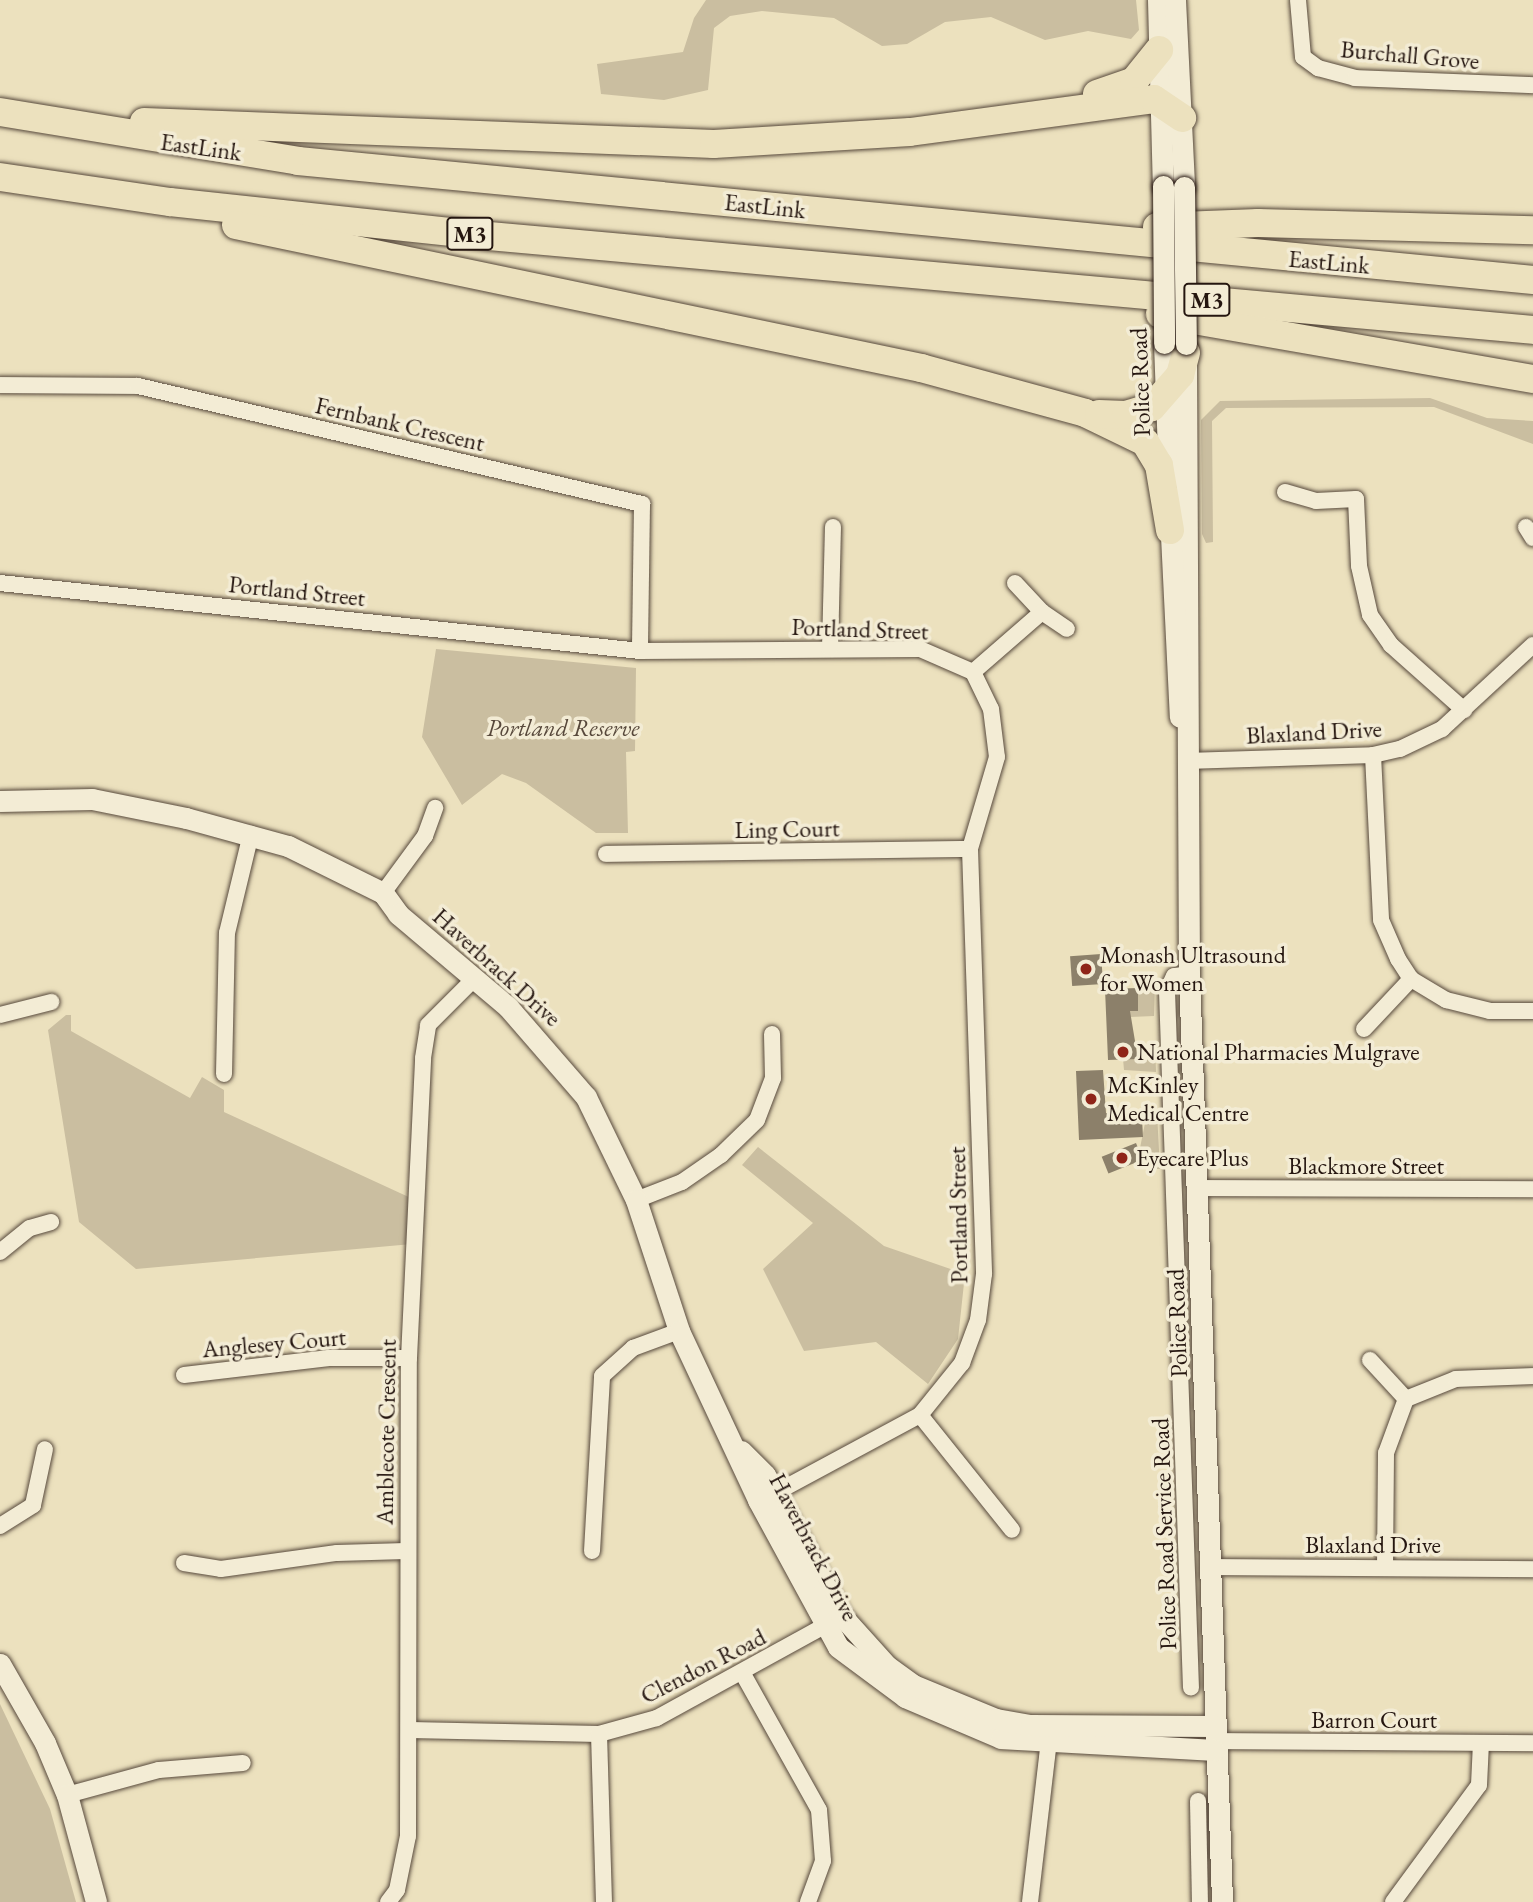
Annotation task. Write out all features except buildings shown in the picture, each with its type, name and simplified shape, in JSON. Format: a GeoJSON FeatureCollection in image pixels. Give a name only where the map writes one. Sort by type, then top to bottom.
{"type":"FeatureCollection","features":[{"type":"Feature","properties":{"kind":"highway"},"geometry":{"type":"LineString","coordinates":[[1045,112],[1134,81],[1159,50]]}},
{"type":"Feature","properties":{"kind":"highway"},"geometry":{"type":"LineString","coordinates":[[4,113],[714,144],[910,132],[1045,112],[1160,100],[1182,118]]}},
{"type":"Feature","properties":{"kind":"highway","name":"EastLink"},"geometry":{"type":"LineString","coordinates":[[4,113],[298,160],[1533,280]]}},
{"type":"Feature","properties":{"kind":"highway","name":"EastLink"},"geometry":{"type":"LineString","coordinates":[[0,177],[61,187],[475,235],[1533,330]]}},
{"type":"Feature","properties":{"kind":"highway"},"geometry":{"type":"LineString","coordinates":[[61,187],[921,368],[1085,413],[1145,442],[1159,465],[1170,530]]}},
{"type":"Feature","properties":{"kind":"highway"},"geometry":{"type":"LineString","coordinates":[[1022,231],[1258,223],[1533,230]]}},
{"type":"Feature","properties":{"kind":"highway"},"geometry":{"type":"LineString","coordinates":[[881,272],[1533,379]]}},
{"type":"Feature","properties":{"kind":"highway"},"geometry":{"type":"LineString","coordinates":[[1085,413],[1126,415],[1152,407],[1166,393],[1179,347]]}},
{"type":"Feature","properties":{"kind":"main road","name":"Police Road"},"geometry":{"type":"LineString","coordinates":[[1158,0],[1160,100],[1173,186],[1191,674],[1186,761],[1189,974],[1213,1567],[1214,1739],[1224,1896]]}},
{"type":"Feature","properties":{"kind":"main road","name":"Police Road"},"geometry":{"type":"LineString","coordinates":[[1173,186],[1182,118],[1175,0]]}},
{"type":"Feature","properties":{"kind":"main road","name":"Police Road"},"geometry":{"type":"LineString","coordinates":[[1166,393],[1176,687],[1186,761]]}},
{"type":"Feature","properties":{"kind":"main road","name":"Haverbrack Drive"},"geometry":{"type":"LineString","coordinates":[[0,801],[92,799],[251,834],[383,893],[398,914],[475,978],[550,1050],[586,1097],[636,1200],[679,1331],[737,1447],[767,1497],[832,1622],[913,1685],[996,1719],[1049,1735],[1214,1739]]}},
{"type":"Feature","properties":{"kind":"main road"},"geometry":{"type":"LineString","coordinates":[[0,1664],[45,1743],[67,1795],[96,1902]]}},
{"type":"Feature","properties":{"kind":"street","name":"Burchall Grove"},"geometry":{"type":"LineString","coordinates":[[1298,0],[1303,57],[1340,76],[1533,85]]}},
{"type":"Feature","properties":{"kind":"street","name":"Fernbank Crescent"},"geometry":{"type":"LineString","coordinates":[[0,385],[138,386],[642,505],[640,651]]}},
{"type":"Feature","properties":{"kind":"street"},"geometry":{"type":"LineString","coordinates":[[1285,492],[1316,501],[1356,499],[1360,576],[1370,615],[1391,645],[1464,710]]}},
{"type":"Feature","properties":{"kind":"street"},"geometry":{"type":"LineString","coordinates":[[830,649],[833,527]]}},
{"type":"Feature","properties":{"kind":"street","name":"Portland Street"},"geometry":{"type":"LineString","coordinates":[[0,583],[640,651],[920,649],[953,658],[973,672],[992,709],[997,757],[970,849],[984,1274],[978,1320],[962,1363],[920,1415],[767,1497]]}},
{"type":"Feature","properties":{"kind":"street"},"geometry":{"type":"LineString","coordinates":[[1015,583],[1042,612],[1067,629]]}},
{"type":"Feature","properties":{"kind":"street"},"geometry":{"type":"LineString","coordinates":[[973,672],[1042,612]]}},
{"type":"Feature","properties":{"kind":"street","name":"Blaxland Drive"},"geometry":{"type":"LineString","coordinates":[[1186,761],[1373,755],[1420,741],[1464,710],[1500,670],[1533,645]]}},
{"type":"Feature","properties":{"kind":"street"},"geometry":{"type":"LineString","coordinates":[[1373,755],[1381,920],[1411,979],[1469,1007],[1533,1011]]}},
{"type":"Feature","properties":{"kind":"street"},"geometry":{"type":"LineString","coordinates":[[383,893],[425,836],[435,808]]}},
{"type":"Feature","properties":{"kind":"street"},"geometry":{"type":"LineString","coordinates":[[224,1074],[227,933],[251,834]]}},
{"type":"Feature","properties":{"kind":"street","name":"Ling Court"},"geometry":{"type":"LineString","coordinates":[[606,854],[970,849]]}},
{"type":"Feature","properties":{"kind":"street","name":"Police Road Service Road"},"geometry":{"type":"LineString","coordinates":[[1189,974],[1174,976],[1167,991],[1191,1688]]}},
{"type":"Feature","properties":{"kind":"street","name":"Amblecote Crescent"},"geometry":{"type":"LineString","coordinates":[[388,1902],[397,1891],[408,1836],[410,1730],[406,1551],[410,1358],[414,1199],[428,1025],[475,978]]}},
{"type":"Feature","properties":{"kind":"street"},"geometry":{"type":"LineString","coordinates":[[1364,1029],[1411,979]]}},
{"type":"Feature","properties":{"kind":"street"},"geometry":{"type":"LineString","coordinates":[[0,1015],[51,1002]]}},
{"type":"Feature","properties":{"kind":"street"},"geometry":{"type":"LineString","coordinates":[[636,1200],[682,1182],[721,1155],[757,1120],[773,1078],[772,1034]]}},
{"type":"Feature","properties":{"kind":"street"},"geometry":{"type":"LineString","coordinates":[[1170,1079],[1195,1094]]}},
{"type":"Feature","properties":{"kind":"street","name":"Blackmore Street"},"geometry":{"type":"LineString","coordinates":[[1198,1188],[1533,1189]]}},
{"type":"Feature","properties":{"kind":"street"},"geometry":{"type":"LineString","coordinates":[[0,1252],[30,1228],[51,1222]]}},
{"type":"Feature","properties":{"kind":"street"},"geometry":{"type":"LineString","coordinates":[[592,1551],[602,1376],[633,1348],[679,1331]]}},
{"type":"Feature","properties":{"kind":"street","name":"Anglesey Court"},"geometry":{"type":"LineString","coordinates":[[184,1375],[329,1358],[410,1358]]}},
{"type":"Feature","properties":{"kind":"street"},"geometry":{"type":"LineString","coordinates":[[1370,1360],[1406,1399]]}},
{"type":"Feature","properties":{"kind":"street"},"geometry":{"type":"LineString","coordinates":[[1385,1568],[1386,1453],[1406,1399],[1456,1379],[1533,1376]]}},
{"type":"Feature","properties":{"kind":"street"},"geometry":{"type":"LineString","coordinates":[[920,1415],[1012,1530]]}},
{"type":"Feature","properties":{"kind":"street"},"geometry":{"type":"LineString","coordinates":[[0,1526],[33,1505],[45,1449]]}},
{"type":"Feature","properties":{"kind":"street"},"geometry":{"type":"LineString","coordinates":[[1185,1478],[1209,1477]]}},
{"type":"Feature","properties":{"kind":"street"},"geometry":{"type":"LineString","coordinates":[[184,1563],[221,1569],[337,1553],[406,1551]]}},
{"type":"Feature","properties":{"kind":"street","name":"Blaxland Drive"},"geometry":{"type":"LineString","coordinates":[[1213,1567],[1533,1569]]}},
{"type":"Feature","properties":{"kind":"street","name":"Clendon Road"},"geometry":{"type":"LineString","coordinates":[[410,1730],[599,1734],[657,1718],[743,1674],[832,1622]]}},
{"type":"Feature","properties":{"kind":"street"},"geometry":{"type":"LineString","coordinates":[[743,1674],[819,1810],[822,1861],[808,1902]]}},
{"type":"Feature","properties":{"kind":"street"},"geometry":{"type":"LineString","coordinates":[[599,1734],[604,1902]]}},
{"type":"Feature","properties":{"kind":"street"},"geometry":{"type":"LineString","coordinates":[[1030,1902],[1049,1735]]}},
{"type":"Feature","properties":{"kind":"street","name":"Barron Court"},"geometry":{"type":"LineString","coordinates":[[1214,1739],[1533,1743]]}},
{"type":"Feature","properties":{"kind":"street"},"geometry":{"type":"LineString","coordinates":[[1393,1902],[1479,1785],[1481,1743]]}},
{"type":"Feature","properties":{"kind":"street"},"geometry":{"type":"LineString","coordinates":[[67,1795],[159,1770],[243,1763]]}},
{"type":"Feature","properties":{"kind":"street"},"geometry":{"type":"LineString","coordinates":[[1198,1801],[1200,1902]]}},
{"type":"Feature","properties":{"kind":"street"},"geometry":{"type":"LineString","coordinates":[[1200,1884],[1224,1896]]}},
{"type":"Feature","properties":{"kind":"green space"},"geometry":{"type":"Polygon","coordinates":[[[706,0],[1136,0],[1139,30],[1131,39],[1088,31],[1045,40],[991,17],[945,22],[907,44],[882,46],[834,18],[762,11],[730,16],[714,28],[708,90],[664,100],[601,94],[597,64],[683,52],[694,18],[706,0]]]}},
{"type":"Feature","properties":{"kind":"green space"},"geometry":{"type":"Polygon","coordinates":[[[1430,398],[1487,418],[1533,421],[1533,444],[1434,407],[1226,408],[1212,421],[1213,542],[1206,543],[1202,534],[1201,420],[1220,401],[1430,398]]]}},
{"type":"Feature","properties":{"kind":"green space","name":"Portland Reserve"},"geometry":{"type":"Polygon","coordinates":[[[436,649],[636,668],[635,751],[626,752],[628,833],[596,833],[526,783],[502,774],[462,805],[422,737],[436,649]]]}},
{"type":"Feature","properties":{"kind":"green space"},"geometry":{"type":"Polygon","coordinates":[[[1136,976],[1155,982],[1154,1016],[1130,1017],[1130,1011],[1137,1011],[1136,976]]]}},
{"type":"Feature","properties":{"kind":"green space"},"geometry":{"type":"Polygon","coordinates":[[[66,1015],[71,1015],[71,1031],[190,1098],[202,1077],[224,1090],[224,1112],[413,1199],[412,1244],[136,1269],[79,1222],[48,1030],[66,1015]]]}},
{"type":"Feature","properties":{"kind":"green space"},"geometry":{"type":"Polygon","coordinates":[[[1155,1044],[1156,1072],[1124,1070],[1123,1059],[1138,1058],[1138,1045],[1155,1044]]]}},
{"type":"Feature","properties":{"kind":"green space"},"geometry":{"type":"Polygon","coordinates":[[[1157,1113],[1160,1169],[1145,1167],[1140,1148],[1146,1118],[1128,1115],[1157,1113]]]}},
{"type":"Feature","properties":{"kind":"green space"},"geometry":{"type":"Polygon","coordinates":[[[758,1147],[884,1246],[965,1274],[958,1339],[928,1384],[876,1342],[804,1351],[763,1269],[813,1223],[742,1165],[758,1147]]]}},
{"type":"Feature","properties":{"kind":"green space"},"geometry":{"type":"Polygon","coordinates":[[[0,1704],[50,1809],[76,1902],[0,1902],[0,1704]]]}},
{"type":"Feature","properties":{"kind":"place","name":"Monash Ultrasound for Women"},"geometry":{"type":"Point","coordinates":[1086,969]}},
{"type":"Feature","properties":{"kind":"place","name":"National Pharmacies Mulgrave"},"geometry":{"type":"Point","coordinates":[1123,1052]}},
{"type":"Feature","properties":{"kind":"place","name":"McKinley Medical Centre"},"geometry":{"type":"Point","coordinates":[1091,1099]}},
{"type":"Feature","properties":{"kind":"place","name":"Eyecare Plus"},"geometry":{"type":"Point","coordinates":[1122,1158]}}]}
